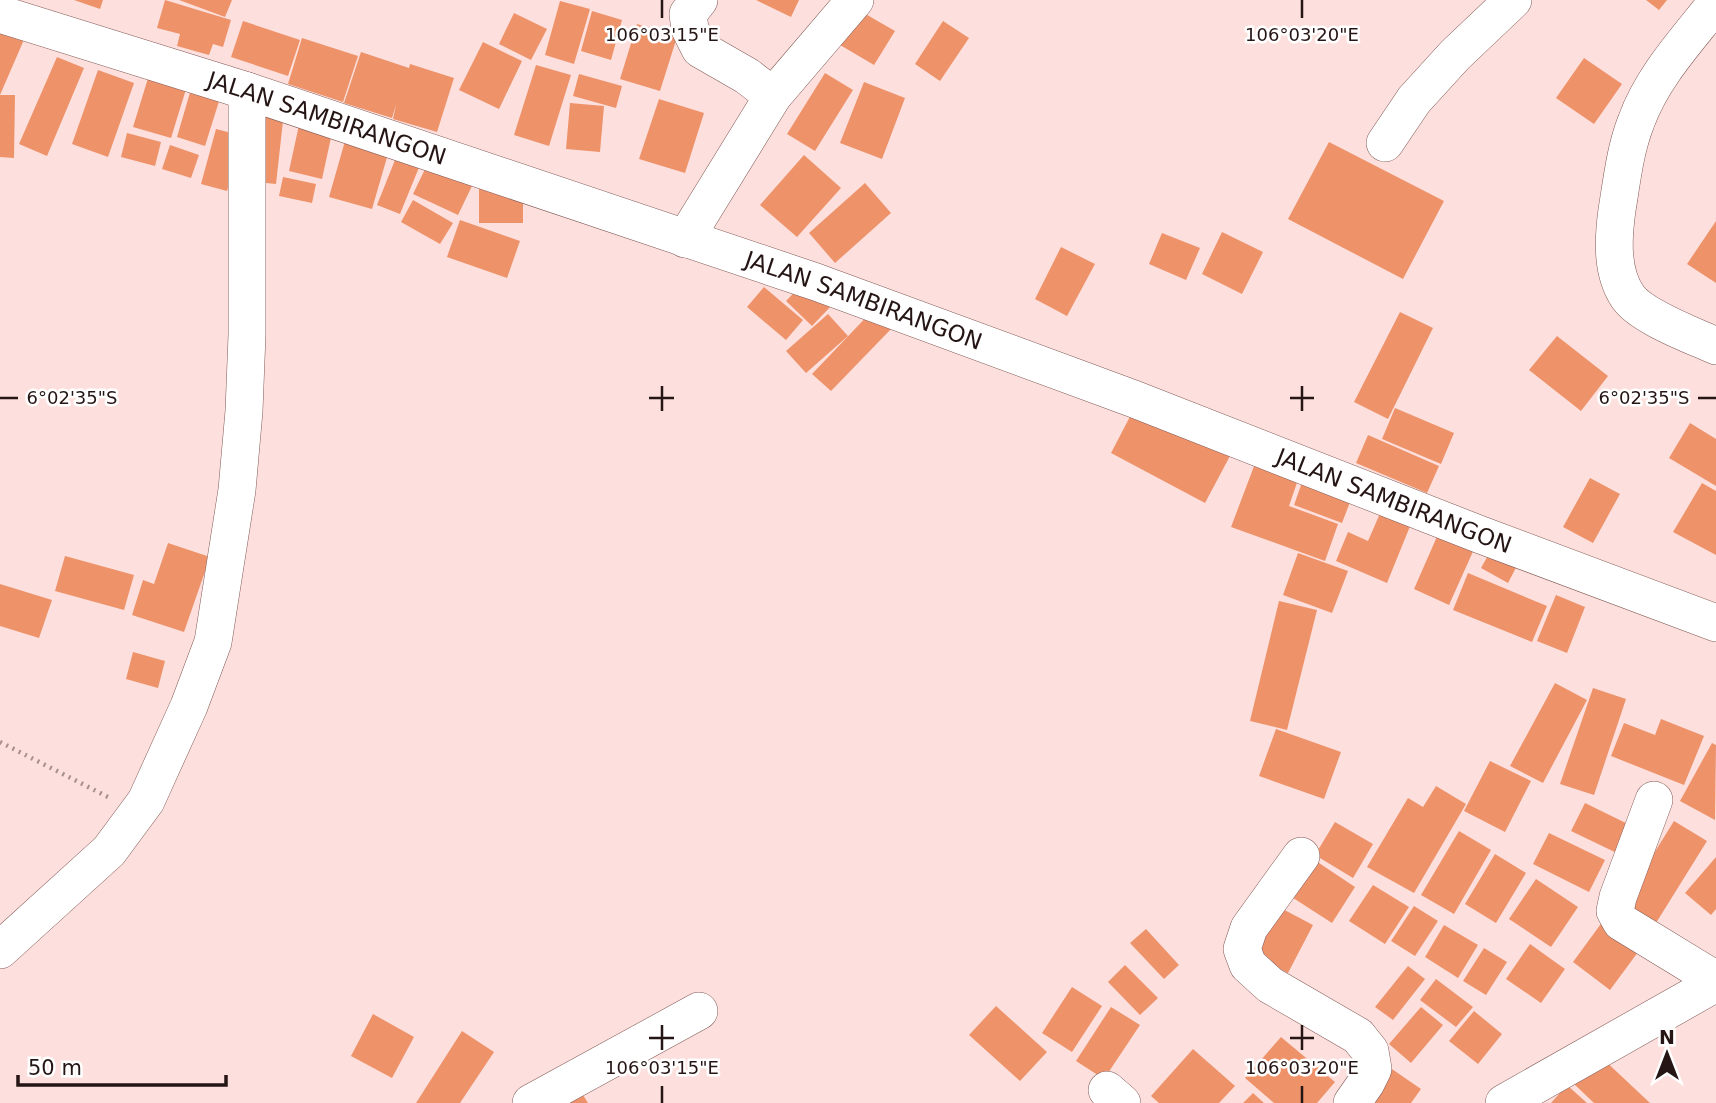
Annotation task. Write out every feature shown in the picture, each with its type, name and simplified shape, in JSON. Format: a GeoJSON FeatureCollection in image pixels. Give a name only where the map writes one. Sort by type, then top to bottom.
{"type":"FeatureCollection","features":[{"type":"Feature","properties":{"kind":"street"},"geometry":{"type":"LineString","coordinates":[[699,0],[688,14],[690,29],[700,50],[747,76],[773,96]]}},
{"type":"Feature","properties":{"kind":"street"},"geometry":{"type":"LineString","coordinates":[[685,239],[773,96],[855,0]]}},
{"type":"Feature","properties":{"kind":"street"},"geometry":{"type":"LineString","coordinates":[[1385,143],[1415,100],[1455,55],[1513,0]]}},
{"type":"Feature","properties":{"kind":"street"},"geometry":{"type":"LineString","coordinates":[[1716,3],[1658,78],[1636,120],[1625,157],[1617,211],[1615,271],[1629,299],[1658,319],[1716,346]]}},
{"type":"Feature","properties":{"kind":"street","name":"JALAN SAMBIRANGON"},"geometry":{"type":"LineString","coordinates":[[0,14],[46,13],[247,91],[816,282],[1122,395],[1716,623]]}},
{"type":"Feature","properties":{"kind":"street"},"geometry":{"type":"LineString","coordinates":[[0,950],[109,852],[146,801],[189,706],[212,642],[237,490],[244,411],[247,335],[247,91]]}},
{"type":"Feature","properties":{"kind":"street"},"geometry":{"type":"LineString","coordinates":[[1504,1103],[1716,982],[1621,922],[1615,911],[1654,800]]}},
{"type":"Feature","properties":{"kind":"street"},"geometry":{"type":"LineString","coordinates":[[1301,856],[1249,928],[1242,949],[1248,965],[1270,985],[1358,1036],[1370,1051],[1373,1069],[1352,1103]]}},
{"type":"Feature","properties":{"kind":"street"},"geometry":{"type":"LineString","coordinates":[[531,1103],[699,1011]]}},
{"type":"Feature","properties":{"kind":"path"},"geometry":{"type":"LineString","coordinates":[[0,742],[137,812]]}},
{"type":"Feature","properties":{"kind":"building"},"geometry":{"type":"Polygon","coordinates":[[[74,0],[103,0],[100,9],[74,0]]]}},
{"type":"Feature","properties":{"kind":"building"},"geometry":{"type":"Polygon","coordinates":[[[165,0],[231,20],[223,47],[213,44],[209,55],[177,46],[180,34],[157,28],[165,0]]]}},
{"type":"Feature","properties":{"kind":"building"},"geometry":{"type":"Polygon","coordinates":[[[179,0],[232,0],[225,17],[179,0]]]}},
{"type":"Feature","properties":{"kind":"building"},"geometry":{"type":"Polygon","coordinates":[[[756,0],[799,0],[791,17],[756,0]]]}},
{"type":"Feature","properties":{"kind":"building"},"geometry":{"type":"Polygon","coordinates":[[[1646,0],[1667,0],[1659,10],[1646,0]]]}},
{"type":"Feature","properties":{"kind":"building"},"geometry":{"type":"Polygon","coordinates":[[[560,1],[590,9],[574,64],[545,55],[560,1]]]}},
{"type":"Feature","properties":{"kind":"building"},"geometry":{"type":"Polygon","coordinates":[[[855,8],[895,31],[874,65],[835,42],[855,8]]]}},
{"type":"Feature","properties":{"kind":"building"},"geometry":{"type":"Polygon","coordinates":[[[592,11],[622,20],[611,60],[581,51],[592,11]]]}},
{"type":"Feature","properties":{"kind":"building"},"geometry":{"type":"Polygon","coordinates":[[[514,13],[547,29],[531,60],[499,44],[514,13]]]}},
{"type":"Feature","properties":{"kind":"building"},"geometry":{"type":"Polygon","coordinates":[[[243,21],[300,40],[288,76],[231,57],[243,21]]]}},
{"type":"Feature","properties":{"kind":"building"},"geometry":{"type":"Polygon","coordinates":[[[943,21],[969,38],[940,81],[915,64],[943,21]]]}},
{"type":"Feature","properties":{"kind":"building"},"geometry":{"type":"Polygon","coordinates":[[[0,23],[26,35],[0,95],[0,23]]]}},
{"type":"Feature","properties":{"kind":"building"},"geometry":{"type":"Polygon","coordinates":[[[637,24],[677,37],[660,91],[620,79],[637,24]]]}},
{"type":"Feature","properties":{"kind":"building"},"geometry":{"type":"Polygon","coordinates":[[[302,38],[358,56],[343,102],[288,84],[302,38]]]}},
{"type":"Feature","properties":{"kind":"building"},"geometry":{"type":"Polygon","coordinates":[[[483,42],[522,61],[499,109],[459,90],[483,42]]]}},
{"type":"Feature","properties":{"kind":"building"},"geometry":{"type":"Polygon","coordinates":[[[361,52],[409,68],[410,64],[454,78],[437,132],[393,119],[396,105],[392,118],[344,103],[361,52]]]}},
{"type":"Feature","properties":{"kind":"building"},"geometry":{"type":"Polygon","coordinates":[[[57,57],[84,68],[47,156],[19,144],[57,57]]]}},
{"type":"Feature","properties":{"kind":"building"},"geometry":{"type":"Polygon","coordinates":[[[1584,58],[1622,84],[1594,124],[1556,98],[1584,58]]]}},
{"type":"Feature","properties":{"kind":"building"},"geometry":{"type":"Polygon","coordinates":[[[536,65],[571,75],[549,146],[514,135],[536,65]]]}},
{"type":"Feature","properties":{"kind":"building"},"geometry":{"type":"Polygon","coordinates":[[[98,70],[134,83],[108,157],[72,144],[98,70]]]}},
{"type":"Feature","properties":{"kind":"building"},"geometry":{"type":"Polygon","coordinates":[[[825,73],[853,90],[815,151],[787,134],[825,73]]]}},
{"type":"Feature","properties":{"kind":"building"},"geometry":{"type":"Polygon","coordinates":[[[579,74],[622,86],[616,108],[573,96],[579,74]]]}},
{"type":"Feature","properties":{"kind":"building"},"geometry":{"type":"Polygon","coordinates":[[[149,75],[187,86],[171,138],[133,127],[149,75]]]}},
{"type":"Feature","properties":{"kind":"building"},"geometry":{"type":"Polygon","coordinates":[[[864,82],[905,98],[882,159],[840,143],[864,82]]]}},
{"type":"Feature","properties":{"kind":"building"},"geometry":{"type":"Polygon","coordinates":[[[191,89],[220,98],[205,146],[177,137],[191,89]]]}},
{"type":"Feature","properties":{"kind":"building"},"geometry":{"type":"Polygon","coordinates":[[[0,95],[15,95],[14,158],[0,157],[0,95]]]}},
{"type":"Feature","properties":{"kind":"building"},"geometry":{"type":"Polygon","coordinates":[[[659,99],[704,113],[685,173],[639,159],[659,99]]]}},
{"type":"Feature","properties":{"kind":"building"},"geometry":{"type":"Polygon","coordinates":[[[570,103],[604,106],[600,152],[566,149],[570,103]]]}},
{"type":"Feature","properties":{"kind":"building"},"geometry":{"type":"Polygon","coordinates":[[[255,108],[284,112],[276,184],[246,181],[255,108]]]}},
{"type":"Feature","properties":{"kind":"building"},"geometry":{"type":"Polygon","coordinates":[[[299,125],[332,133],[322,179],[289,171],[299,125]]]}},
{"type":"Feature","properties":{"kind":"building"},"geometry":{"type":"Polygon","coordinates":[[[216,129],[243,136],[227,191],[201,184],[216,129]]]}},
{"type":"Feature","properties":{"kind":"building"},"geometry":{"type":"Polygon","coordinates":[[[127,133],[161,142],[155,166],[121,157],[127,133]]]}},
{"type":"Feature","properties":{"kind":"building"},"geometry":{"type":"Polygon","coordinates":[[[347,134],[390,147],[372,209],[329,197],[347,134]]]}},
{"type":"Feature","properties":{"kind":"building"},"geometry":{"type":"Polygon","coordinates":[[[1329,142],[1444,201],[1403,279],[1288,219],[1329,142]]]}},
{"type":"Feature","properties":{"kind":"building"},"geometry":{"type":"Polygon","coordinates":[[[170,145],[199,155],[191,178],[162,169],[170,145]]]}},
{"type":"Feature","properties":{"kind":"building"},"geometry":{"type":"Polygon","coordinates":[[[397,155],[420,165],[400,214],[377,205],[397,155]]]}},
{"type":"Feature","properties":{"kind":"building"},"geometry":{"type":"Polygon","coordinates":[[[804,155],[841,188],[797,237],[760,205],[804,155]]]}},
{"type":"Feature","properties":{"kind":"building"},"geometry":{"type":"Polygon","coordinates":[[[427,165],[472,186],[458,215],[413,194],[427,165]]]}},
{"type":"Feature","properties":{"kind":"building"},"geometry":{"type":"Polygon","coordinates":[[[283,177],[316,184],[312,203],[279,196],[283,177]]]}},
{"type":"Feature","properties":{"kind":"building"},"geometry":{"type":"Polygon","coordinates":[[[865,183],[891,213],[835,263],[809,233],[865,183]]]}},
{"type":"Feature","properties":{"kind":"building"},"geometry":{"type":"Polygon","coordinates":[[[479,187],[523,187],[523,223],[479,223],[479,187]]]}},
{"type":"Feature","properties":{"kind":"building"},"geometry":{"type":"Polygon","coordinates":[[[413,200],[453,223],[440,244],[401,222],[413,200]]]}},
{"type":"Feature","properties":{"kind":"building"},"geometry":{"type":"Polygon","coordinates":[[[460,220],[520,241],[507,278],[447,257],[460,220]]]}},
{"type":"Feature","properties":{"kind":"building"},"geometry":{"type":"Polygon","coordinates":[[[1716,221],[1716,283],[1687,264],[1716,221]]]}},
{"type":"Feature","properties":{"kind":"building"},"geometry":{"type":"Polygon","coordinates":[[[1222,232],[1263,252],[1242,294],[1202,274],[1222,232]]]}},
{"type":"Feature","properties":{"kind":"building"},"geometry":{"type":"Polygon","coordinates":[[[1162,233],[1200,248],[1186,280],[1149,264],[1162,233]]]}},
{"type":"Feature","properties":{"kind":"building"},"geometry":{"type":"Polygon","coordinates":[[[1061,247],[1095,264],[1067,316],[1035,299],[1061,247]]]}},
{"type":"Feature","properties":{"kind":"building"},"geometry":{"type":"Polygon","coordinates":[[[807,279],[833,304],[812,326],[786,301],[807,279]]]}},
{"type":"Feature","properties":{"kind":"building"},"geometry":{"type":"Polygon","coordinates":[[[764,287],[803,320],[786,340],[747,307],[764,287]]]}},
{"type":"Feature","properties":{"kind":"building"},"geometry":{"type":"Polygon","coordinates":[[[874,309],[893,327],[831,391],[812,374],[874,309]]]}},
{"type":"Feature","properties":{"kind":"building"},"geometry":{"type":"Polygon","coordinates":[[[1400,312],[1433,328],[1388,419],[1354,402],[1400,312]]]}},
{"type":"Feature","properties":{"kind":"building"},"geometry":{"type":"Polygon","coordinates":[[[828,314],[848,336],[806,373],[786,351],[828,314]]]}},
{"type":"Feature","properties":{"kind":"building"},"geometry":{"type":"Polygon","coordinates":[[[1557,336],[1608,376],[1581,411],[1529,370],[1557,336]]]}},
{"type":"Feature","properties":{"kind":"building"},"geometry":{"type":"Polygon","coordinates":[[[1135,407],[1230,456],[1205,503],[1111,453],[1135,407]]]}},
{"type":"Feature","properties":{"kind":"building"},"geometry":{"type":"Polygon","coordinates":[[[1395,408],[1454,433],[1441,464],[1382,439],[1395,408]]]}},
{"type":"Feature","properties":{"kind":"building"},"geometry":{"type":"Polygon","coordinates":[[[1690,423],[1716,439],[1716,486],[1669,458],[1690,423]]]}},
{"type":"Feature","properties":{"kind":"building"},"geometry":{"type":"Polygon","coordinates":[[[1368,435],[1439,466],[1427,493],[1356,463],[1368,435]]]}},
{"type":"Feature","properties":{"kind":"building"},"geometry":{"type":"Polygon","coordinates":[[[1259,453],[1302,468],[1289,506],[1338,524],[1325,561],[1231,527],[1259,453]]]}},
{"type":"Feature","properties":{"kind":"building"},"geometry":{"type":"Polygon","coordinates":[[[1306,471],[1355,489],[1342,523],[1294,505],[1306,471]]]}},
{"type":"Feature","properties":{"kind":"building"},"geometry":{"type":"Polygon","coordinates":[[[1590,478],[1620,494],[1593,543],[1563,527],[1590,478]]]}},
{"type":"Feature","properties":{"kind":"building"},"geometry":{"type":"Polygon","coordinates":[[[1702,483],[1716,491],[1716,555],[1673,532],[1702,483]]]}},
{"type":"Feature","properties":{"kind":"building"},"geometry":{"type":"Polygon","coordinates":[[[1385,502],[1415,514],[1387,583],[1336,561],[1348,532],[1368,541],[1385,502]]]}},
{"type":"Feature","properties":{"kind":"building"},"geometry":{"type":"Polygon","coordinates":[[[1439,532],[1475,547],[1449,605],[1414,589],[1439,532]]]}},
{"type":"Feature","properties":{"kind":"building"},"geometry":{"type":"Polygon","coordinates":[[[168,543],[210,557],[184,632],[132,615],[143,580],[154,584],[168,543]]]}},
{"type":"Feature","properties":{"kind":"building"},"geometry":{"type":"Polygon","coordinates":[[[1495,543],[1521,558],[1508,583],[1481,568],[1495,543]]]}},
{"type":"Feature","properties":{"kind":"building"},"geometry":{"type":"Polygon","coordinates":[[[1298,553],[1348,571],[1332,613],[1283,595],[1298,553]]]}},
{"type":"Feature","properties":{"kind":"building"},"geometry":{"type":"Polygon","coordinates":[[[65,556],[134,575],[124,610],[55,591],[65,556]]]}},
{"type":"Feature","properties":{"kind":"building"},"geometry":{"type":"Polygon","coordinates":[[[1468,573],[1547,606],[1532,642],[1453,610],[1468,573]]]}},
{"type":"Feature","properties":{"kind":"building"},"geometry":{"type":"Polygon","coordinates":[[[0,584],[52,600],[39,638],[0,626],[0,584]]]}},
{"type":"Feature","properties":{"kind":"building"},"geometry":{"type":"Polygon","coordinates":[[[1556,595],[1585,607],[1567,653],[1537,641],[1556,595]]]}},
{"type":"Feature","properties":{"kind":"building"},"geometry":{"type":"Polygon","coordinates":[[[1279,601],[1317,610],[1287,730],[1250,721],[1279,601]]]}},
{"type":"Feature","properties":{"kind":"building"},"geometry":{"type":"Polygon","coordinates":[[[133,652],[165,661],[158,688],[126,679],[133,652]]]}},
{"type":"Feature","properties":{"kind":"building"},"geometry":{"type":"Polygon","coordinates":[[[1555,683],[1587,700],[1543,783],[1510,766],[1555,683]]]}},
{"type":"Feature","properties":{"kind":"building"},"geometry":{"type":"Polygon","coordinates":[[[1593,688],[1626,699],[1594,795],[1560,784],[1593,688]]]}},
{"type":"Feature","properties":{"kind":"building"},"geometry":{"type":"Polygon","coordinates":[[[1661,719],[1704,736],[1684,785],[1611,756],[1624,723],[1655,735],[1661,719]]]}},
{"type":"Feature","properties":{"kind":"building"},"geometry":{"type":"Polygon","coordinates":[[[1276,729],[1341,752],[1324,799],[1259,776],[1276,729]]]}},
{"type":"Feature","properties":{"kind":"building"},"geometry":{"type":"Polygon","coordinates":[[[1712,743],[1716,745],[1715,820],[1680,801],[1712,743]]]}},
{"type":"Feature","properties":{"kind":"building"},"geometry":{"type":"Polygon","coordinates":[[[1490,761],[1531,781],[1505,832],[1464,811],[1490,761]]]}},
{"type":"Feature","properties":{"kind":"building"},"geometry":{"type":"Polygon","coordinates":[[[1436,786],[1466,804],[1414,893],[1367,867],[1408,798],[1423,807],[1436,786]]]}},
{"type":"Feature","properties":{"kind":"building"},"geometry":{"type":"Polygon","coordinates":[[[1585,803],[1636,828],[1623,856],[1571,831],[1585,803]]]}},
{"type":"Feature","properties":{"kind":"building"},"geometry":{"type":"Polygon","coordinates":[[[1674,821],[1707,841],[1656,923],[1623,903],[1674,821]]]}},
{"type":"Feature","properties":{"kind":"building"},"geometry":{"type":"Polygon","coordinates":[[[1335,822],[1373,844],[1353,878],[1315,855],[1335,822]]]}},
{"type":"Feature","properties":{"kind":"building"},"geometry":{"type":"Polygon","coordinates":[[[1459,831],[1491,850],[1454,914],[1421,895],[1459,831]]]}},
{"type":"Feature","properties":{"kind":"building"},"geometry":{"type":"Polygon","coordinates":[[[1549,833],[1605,860],[1589,892],[1533,864],[1549,833]]]}},
{"type":"Feature","properties":{"kind":"building"},"geometry":{"type":"Polygon","coordinates":[[[1495,854],[1526,873],[1496,923],[1465,904],[1495,854]]]}},
{"type":"Feature","properties":{"kind":"building"},"geometry":{"type":"Polygon","coordinates":[[[1310,857],[1355,887],[1332,923],[1287,894],[1310,857]]]}},
{"type":"Feature","properties":{"kind":"building"},"geometry":{"type":"Polygon","coordinates":[[[1716,857],[1716,909],[1711,915],[1685,893],[1716,857]]]}},
{"type":"Feature","properties":{"kind":"building"},"geometry":{"type":"Polygon","coordinates":[[[1536,879],[1578,907],[1551,947],[1509,919],[1536,879]]]}},
{"type":"Feature","properties":{"kind":"building"},"geometry":{"type":"Polygon","coordinates":[[[1373,885],[1409,907],[1385,944],[1349,921],[1373,885]]]}},
{"type":"Feature","properties":{"kind":"building"},"geometry":{"type":"Polygon","coordinates":[[[1275,905],[1313,925],[1288,973],[1250,954],[1275,905]]]}},
{"type":"Feature","properties":{"kind":"building"},"geometry":{"type":"Polygon","coordinates":[[[1414,906],[1438,921],[1415,956],[1391,941],[1414,906]]]}},
{"type":"Feature","properties":{"kind":"building"},"geometry":{"type":"Polygon","coordinates":[[[1603,921],[1641,948],[1610,990],[1573,962],[1603,921]]]}},
{"type":"Feature","properties":{"kind":"building"},"geometry":{"type":"Polygon","coordinates":[[[1444,925],[1478,945],[1458,978],[1425,957],[1444,925]]]}},
{"type":"Feature","properties":{"kind":"building"},"geometry":{"type":"Polygon","coordinates":[[[1146,929],[1179,965],[1164,979],[1130,943],[1146,929]]]}},
{"type":"Feature","properties":{"kind":"building"},"geometry":{"type":"Polygon","coordinates":[[[1530,944],[1565,969],[1541,1003],[1506,979],[1530,944]]]}},
{"type":"Feature","properties":{"kind":"building"},"geometry":{"type":"Polygon","coordinates":[[[1484,948],[1507,962],[1486,995],[1463,981],[1484,948]]]}},
{"type":"Feature","properties":{"kind":"building"},"geometry":{"type":"Polygon","coordinates":[[[1125,965],[1158,998],[1140,1015],[1108,982],[1125,965]]]}},
{"type":"Feature","properties":{"kind":"building"},"geometry":{"type":"Polygon","coordinates":[[[1408,966],[1425,979],[1393,1020],[1375,1007],[1408,966]]]}},
{"type":"Feature","properties":{"kind":"building"},"geometry":{"type":"Polygon","coordinates":[[[1436,979],[1473,1007],[1456,1027],[1420,1000],[1436,979]]]}},
{"type":"Feature","properties":{"kind":"building"},"geometry":{"type":"Polygon","coordinates":[[[1072,987],[1102,1006],[1072,1052],[1042,1033],[1072,987]]]}},
{"type":"Feature","properties":{"kind":"building"},"geometry":{"type":"Polygon","coordinates":[[[996,1006],[1047,1052],[1020,1081],[969,1035],[996,1006]]]}},
{"type":"Feature","properties":{"kind":"building"},"geometry":{"type":"Polygon","coordinates":[[[1111,1007],[1140,1025],[1104,1079],[1076,1061],[1111,1007]]]}},
{"type":"Feature","properties":{"kind":"building"},"geometry":{"type":"Polygon","coordinates":[[[1421,1007],[1443,1025],[1411,1063],[1389,1044],[1421,1007]]]}},
{"type":"Feature","properties":{"kind":"building"},"geometry":{"type":"Polygon","coordinates":[[[1474,1011],[1502,1034],[1478,1064],[1449,1041],[1474,1011]]]}},
{"type":"Feature","properties":{"kind":"building"},"geometry":{"type":"Polygon","coordinates":[[[373,1014],[414,1037],[392,1078],[351,1056],[373,1014]]]}},
{"type":"Feature","properties":{"kind":"building"},"geometry":{"type":"Polygon","coordinates":[[[462,1031],[494,1052],[460,1103],[416,1103],[462,1031]]]}},
{"type":"Feature","properties":{"kind":"building"},"geometry":{"type":"Polygon","coordinates":[[[1281,1037],[1335,1082],[1317,1103],[1274,1103],[1245,1078],[1281,1037]]]}},
{"type":"Feature","properties":{"kind":"building"},"geometry":{"type":"Polygon","coordinates":[[[1193,1049],[1235,1086],[1219,1103],[1159,1103],[1151,1096],[1193,1049]]]}},
{"type":"Feature","properties":{"kind":"building"},"geometry":{"type":"Polygon","coordinates":[[[1600,1056],[1650,1103],[1594,1103],[1574,1084],[1600,1056]]]}},
{"type":"Feature","properties":{"kind":"building"},"geometry":{"type":"Polygon","coordinates":[[[1389,1067],[1421,1089],[1411,1103],[1364,1103],[1389,1067]]]}},
{"type":"Feature","properties":{"kind":"building"},"geometry":{"type":"Polygon","coordinates":[[[1567,1085],[1587,1103],[1551,1103],[1567,1085]]]}},
{"type":"Feature","properties":{"kind":"building"},"geometry":{"type":"Polygon","coordinates":[[[578,1087],[588,1103],[551,1103],[578,1087]]]}},
{"type":"Feature","properties":{"kind":"building"},"geometry":{"type":"Polygon","coordinates":[[[1253,1093],[1264,1103],[1243,1103],[1253,1093]]]}}]}
